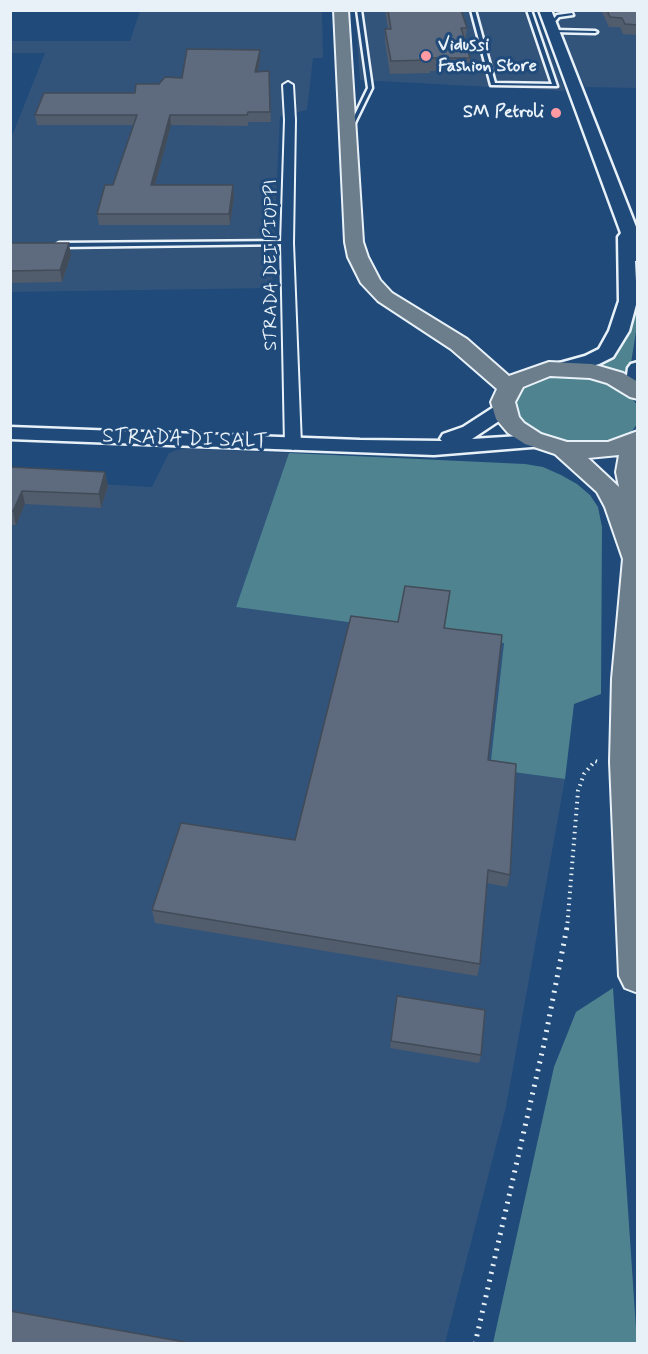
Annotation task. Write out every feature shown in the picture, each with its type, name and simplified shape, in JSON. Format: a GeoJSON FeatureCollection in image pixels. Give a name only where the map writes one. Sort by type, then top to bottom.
{"type":"FeatureCollection","features":[{"type":"Feature","properties":{"kind":"main road"},"geometry":{"type":"LineString","coordinates":[[340,10],[354,242],[364,271],[371,283],[399,308],[459,344],[507,360],[606,375],[637,383]]}},
{"type":"Feature","properties":{"kind":"main road"},"geometry":{"type":"LineString","coordinates":[[459,344],[506,399],[516,428],[536,441],[564,449],[598,451],[621,447],[635,440]]}},
{"type":"Feature","properties":{"kind":"main road"},"geometry":{"type":"LineString","coordinates":[[506,399],[521,378],[556,369]]}},
{"type":"Feature","properties":{"kind":"main road"},"geometry":{"type":"LineString","coordinates":[[635,440],[628,472],[638,516]]}},
{"type":"Feature","properties":{"kind":"main road"},"geometry":{"type":"LineString","coordinates":[[564,449],[607,488],[636,545],[627,679],[626,762],[638,976]]}},
{"type":"Feature","properties":{"kind":"street"},"geometry":{"type":"LineString","coordinates":[[549,17],[625,228],[638,256]]}},
{"type":"Feature","properties":{"kind":"street","name":"STRADA DEI PIOPPI"},"geometry":{"type":"LineString","coordinates":[[288,85],[290,120],[287,243],[293,445]]}},
{"type":"Feature","properties":{"kind":"street"},"geometry":{"type":"LineString","coordinates":[[625,228],[638,247]]}},
{"type":"Feature","properties":{"kind":"street"},"geometry":{"type":"LineString","coordinates":[[556,369],[592,360],[606,352],[625,315],[633,284],[625,228]]}},
{"type":"Feature","properties":{"kind":"street"},"geometry":{"type":"LineString","coordinates":[[360,447],[437,442],[457,438],[471,432],[506,399]]}},
{"type":"Feature","properties":{"kind":"street","name":"STRADA DI SALT"},"geometry":{"type":"LineString","coordinates":[[10,433],[360,447]]}},
{"type":"Feature","properties":{"kind":"street"},"geometry":{"type":"LineString","coordinates":[[360,447],[434,448],[536,441]]}},
{"type":"Feature","properties":{"kind":"lane"},"geometry":{"type":"LineString","coordinates":[[349,131],[370,87],[359,10]]}},
{"type":"Feature","properties":{"kind":"lane"},"geometry":{"type":"LineString","coordinates":[[474,10],[493,84],[555,85],[529,10]]}},
{"type":"Feature","properties":{"kind":"lane"},"geometry":{"type":"LineString","coordinates":[[549,17],[595,32]]}},
{"type":"Feature","properties":{"kind":"lane"},"geometry":{"type":"LineString","coordinates":[[57,245],[287,243]]}},
{"type":"Feature","properties":{"kind":"path"},"geometry":{"type":"LineString","coordinates":[[475,1344],[544,1044],[564,941],[578,791],[584,774],[595,761],[626,762]]}},
{"type":"Feature","properties":{"kind":"shaded area"},"geometry":{"type":"Polygon","coordinates":[[[140,11],[322,11],[323,58],[313,58],[307,110],[280,116],[272,288],[11,292],[10,141],[45,53],[11,53],[11,41],[130,41],[140,11]]]}},
{"type":"Feature","properties":{"kind":"shaded area"},"geometry":{"type":"Polygon","coordinates":[[[355,11],[534,11],[565,91],[360,80],[355,11]]]}},
{"type":"Feature","properties":{"kind":"shaded area"},"geometry":{"type":"Polygon","coordinates":[[[552,11],[637,11],[637,88],[585,87],[552,11]]]}},
{"type":"Feature","properties":{"kind":"shaded area"},"geometry":{"type":"Polygon","coordinates":[[[180,449],[289,453],[236,607],[504,643],[490,769],[565,779],[506,1107],[445,1343],[11,1343],[10,479],[152,487],[169,453],[180,449]]]}},
{"type":"Feature","properties":{"kind":"green space"},"geometry":{"type":"Polygon","coordinates":[[[635,305],[637,305],[637,325],[629,376],[598,365],[612,358],[623,341],[635,305]]]}},
{"type":"Feature","properties":{"kind":"green space"},"geometry":{"type":"Polygon","coordinates":[[[565,374],[589,376],[611,383],[629,394],[637,405],[637,424],[630,434],[612,442],[562,443],[539,435],[522,423],[513,409],[515,396],[525,384],[543,377],[565,374]]]}},
{"type":"Feature","properties":{"kind":"green space"},"geometry":{"type":"Polygon","coordinates":[[[289,453],[525,464],[543,467],[561,475],[590,495],[598,507],[602,527],[601,694],[574,704],[565,779],[490,769],[504,643],[236,607],[289,453]]]}},
{"type":"Feature","properties":{"kind":"green space"},"geometry":{"type":"Polygon","coordinates":[[[613,988],[637,1343],[493,1343],[554,1067],[576,1012],[613,988]]]}},
{"type":"Feature","properties":{"kind":"building"},"geometry":{"type":"Polygon","coordinates":[[[388,10],[461,10],[467,28],[461,28],[470,58],[391,61],[385,29],[391,29],[388,10]]]}},
{"type":"Feature","properties":{"kind":"building"},"geometry":{"type":"Polygon","coordinates":[[[607,10],[638,10],[638,25],[625,24],[622,18],[610,17],[607,10]]]}},
{"type":"Feature","properties":{"kind":"building"},"geometry":{"type":"Polygon","coordinates":[[[187,49],[260,50],[255,72],[269,71],[270,112],[248,112],[247,115],[170,115],[151,185],[233,185],[229,214],[97,214],[105,185],[113,185],[137,115],[35,115],[44,93],[135,93],[136,84],[159,84],[165,77],[182,78],[187,49]]]}},
{"type":"Feature","properties":{"kind":"building"},"geometry":{"type":"Polygon","coordinates":[[[10,243],[69,243],[60,270],[10,271],[10,243]]]}},
{"type":"Feature","properties":{"kind":"building"},"geometry":{"type":"Polygon","coordinates":[[[10,467],[105,472],[99,494],[22,491],[13,511],[10,511],[10,467]]]}},
{"type":"Feature","properties":{"kind":"building"},"geometry":{"type":"Polygon","coordinates":[[[405,586],[450,591],[444,628],[502,635],[488,760],[516,764],[510,875],[488,870],[480,964],[152,910],[181,823],[295,840],[351,616],[398,622],[405,586]]]}},
{"type":"Feature","properties":{"kind":"building"},"geometry":{"type":"Polygon","coordinates":[[[397,996],[485,1010],[481,1055],[391,1041],[397,996]]]}},
{"type":"Feature","properties":{"kind":"building"},"geometry":{"type":"Polygon","coordinates":[[[10,1311],[196,1344],[10,1344],[10,1311]]]}},
{"type":"Feature","properties":{"kind":"place","name":"Vidussi Fashion Store"},"geometry":{"type":"Point","coordinates":[426,56]}},
{"type":"Feature","properties":{"kind":"place","name":"SM Petroli"},"geometry":{"type":"Point","coordinates":[556,113]}}]}
